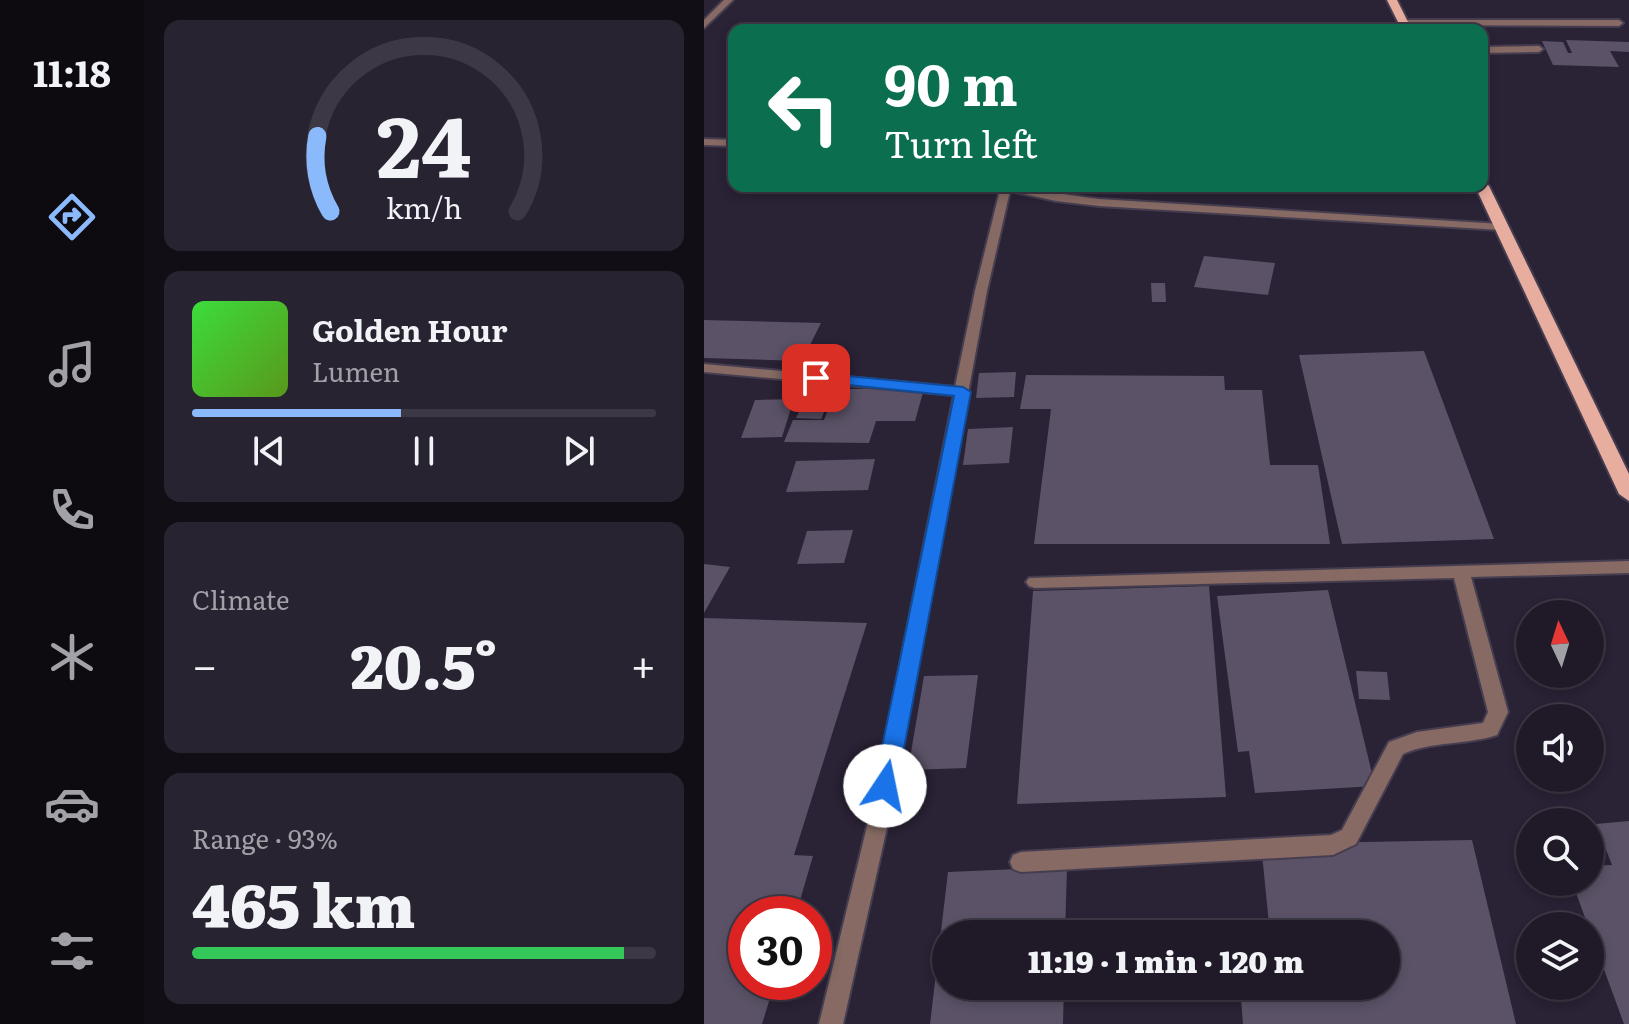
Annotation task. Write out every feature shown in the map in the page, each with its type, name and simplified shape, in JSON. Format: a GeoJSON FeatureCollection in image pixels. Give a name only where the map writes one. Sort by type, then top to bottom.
{"type":"FeatureCollection","features":[{"type":"Feature","properties":{"kind":"main road"},"geometry":{"type":"LineString","coordinates":[[1392,0],[1404,24]]}},
{"type":"Feature","properties":{"kind":"main road"},"geometry":{"type":"LineString","coordinates":[[1485,192],[1629,494]]}},
{"type":"Feature","properties":{"kind":"street"},"geometry":{"type":"LineString","coordinates":[[704,25],[729,0]]}},
{"type":"Feature","properties":{"kind":"street"},"geometry":{"type":"LineString","coordinates":[[1488,25],[1619,23]]}},
{"type":"Feature","properties":{"kind":"street"},"geometry":{"type":"LineString","coordinates":[[1488,50],[1539,49]]}},
{"type":"Feature","properties":{"kind":"street"},"geometry":{"type":"LineString","coordinates":[[704,142],[728,143]]}},
{"type":"Feature","properties":{"kind":"street"},"geometry":{"type":"LineString","coordinates":[[831,1024],[880,814],[981,291],[1005,192]]}},
{"type":"Feature","properties":{"kind":"street"},"geometry":{"type":"LineString","coordinates":[[1023,192],[1108,202],[1292,216],[1501,227]]}},
{"type":"Feature","properties":{"kind":"street"},"geometry":{"type":"LineString","coordinates":[[704,368],[963,392]]}},
{"type":"Feature","properties":{"kind":"street"},"geometry":{"type":"LineString","coordinates":[[1035,582],[1629,567]]}},
{"type":"Feature","properties":{"kind":"street"},"geometry":{"type":"LineString","coordinates":[[1021,862],[1333,845],[1349,837],[1396,748],[1409,741],[1468,737],[1490,729],[1498,712],[1461,573]]}},
{"type":"Feature","properties":{"kind":"building"},"geometry":{"type":"Polygon","coordinates":[[[1566,40],[1629,42],[1629,52],[1610,51],[1619,67],[1553,65],[1542,41],[1563,42],[1568,53],[1572,53],[1566,40]]]}},
{"type":"Feature","properties":{"kind":"building"},"geometry":{"type":"Polygon","coordinates":[[[1204,256],[1275,263],[1268,295],[1194,287],[1204,256]]]}},
{"type":"Feature","properties":{"kind":"building"},"geometry":{"type":"Polygon","coordinates":[[[1151,283],[1165,283],[1166,302],[1152,302],[1151,283]]]}},
{"type":"Feature","properties":{"kind":"building"},"geometry":{"type":"Polygon","coordinates":[[[704,320],[821,323],[802,361],[704,358],[704,320]]]}},
{"type":"Feature","properties":{"kind":"building"},"geometry":{"type":"Polygon","coordinates":[[[1424,351],[1494,539],[1342,544],[1299,355],[1424,351]]]}},
{"type":"Feature","properties":{"kind":"building"},"geometry":{"type":"Polygon","coordinates":[[[1016,372],[1014,397],[976,398],[979,373],[1016,372]]]}},
{"type":"Feature","properties":{"kind":"building"},"geometry":{"type":"Polygon","coordinates":[[[1026,375],[1224,376],[1225,390],[1262,390],[1270,465],[1318,465],[1330,544],[1034,544],[1051,409],[1020,409],[1026,375]]]}},
{"type":"Feature","properties":{"kind":"building"},"geometry":{"type":"Polygon","coordinates":[[[811,387],[835,388],[821,419],[796,418],[811,387]]]}},
{"type":"Feature","properties":{"kind":"building"},"geometry":{"type":"Polygon","coordinates":[[[836,389],[924,389],[915,421],[876,421],[869,443],[784,442],[793,420],[824,420],[836,389]]]}},
{"type":"Feature","properties":{"kind":"building"},"geometry":{"type":"Polygon","coordinates":[[[794,399],[782,437],[741,438],[755,400],[794,399]]]}},
{"type":"Feature","properties":{"kind":"building"},"geometry":{"type":"Polygon","coordinates":[[[1013,427],[1009,463],[963,465],[968,429],[1013,427]]]}},
{"type":"Feature","properties":{"kind":"building"},"geometry":{"type":"Polygon","coordinates":[[[875,459],[868,490],[786,492],[796,461],[875,459]]]}},
{"type":"Feature","properties":{"kind":"building"},"geometry":{"type":"Polygon","coordinates":[[[853,530],[844,563],[797,564],[807,531],[853,530]]]}},
{"type":"Feature","properties":{"kind":"building"},"geometry":{"type":"Polygon","coordinates":[[[704,564],[730,567],[704,613],[704,564]]]}},
{"type":"Feature","properties":{"kind":"building"},"geometry":{"type":"Polygon","coordinates":[[[1209,586],[1226,797],[1017,804],[1033,591],[1209,586]]]}},
{"type":"Feature","properties":{"kind":"building"},"geometry":{"type":"Polygon","coordinates":[[[1328,590],[1375,786],[1255,793],[1249,751],[1238,752],[1217,596],[1328,590]]]}},
{"type":"Feature","properties":{"kind":"building"},"geometry":{"type":"Polygon","coordinates":[[[704,618],[867,623],[794,855],[813,856],[801,896],[728,896],[728,1000],[769,1000],[762,1024],[704,1024],[704,618]]]}},
{"type":"Feature","properties":{"kind":"building"},"geometry":{"type":"Polygon","coordinates":[[[1356,671],[1387,672],[1390,700],[1359,699],[1356,671]]]}},
{"type":"Feature","properties":{"kind":"building"},"geometry":{"type":"Polygon","coordinates":[[[978,675],[966,768],[908,770],[924,676],[978,675]]]}},
{"type":"Feature","properties":{"kind":"building"},"geometry":{"type":"Polygon","coordinates":[[[1629,821],[1629,1024],[1624,1024],[1604,969],[1604,912],[1583,912],[1577,896],[1604,896],[1604,865],[1612,865],[1604,844],[1604,823],[1629,821]]]}},
{"type":"Feature","properties":{"kind":"building"},"geometry":{"type":"Polygon","coordinates":[[[1472,840],[1516,1024],[1243,1024],[1241,1000],[1400,1000],[1400,920],[1269,920],[1261,844],[1472,840]]]}},
{"type":"Feature","properties":{"kind":"building"},"geometry":{"type":"Polygon","coordinates":[[[1067,867],[1065,920],[942,920],[948,872],[1067,867]]]}},
{"type":"Feature","properties":{"kind":"building"},"geometry":{"type":"Polygon","coordinates":[[[933,1000],[1064,1000],[1063,1024],[930,1024],[933,1000]]]}},
{"type":"Feature","properties":{"kind":"route"},"geometry":{"type":"LineString","coordinates":[[816,378],[963,392],[885,786]]}}]}
